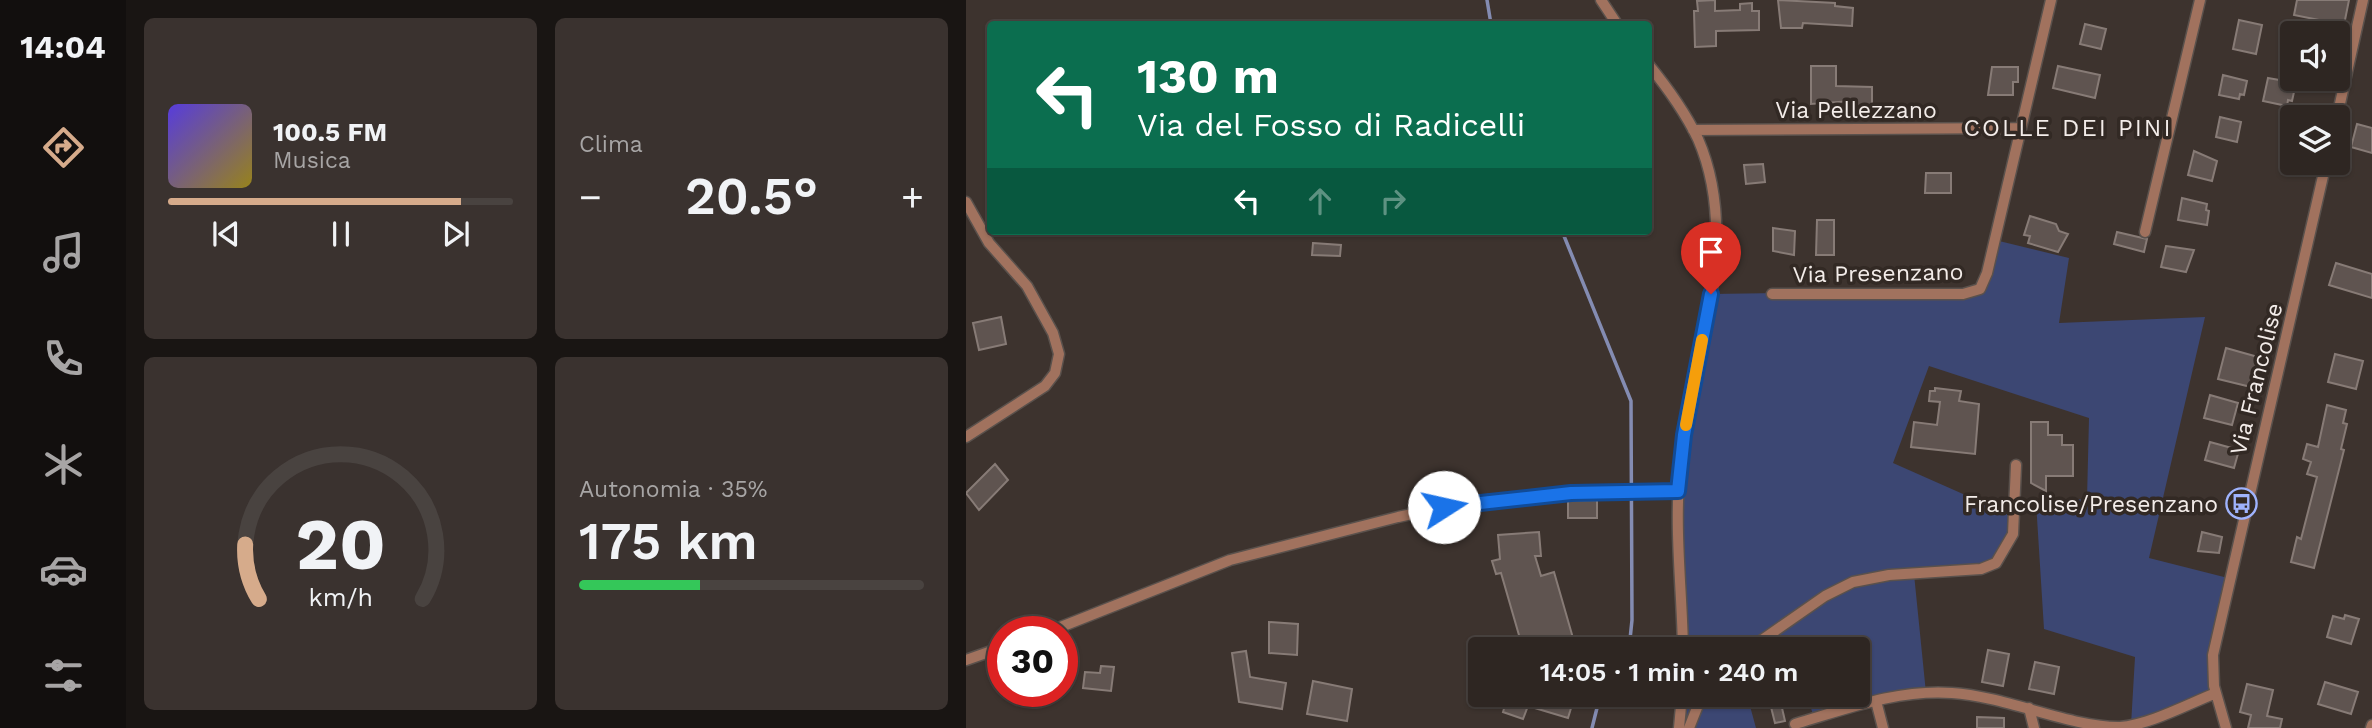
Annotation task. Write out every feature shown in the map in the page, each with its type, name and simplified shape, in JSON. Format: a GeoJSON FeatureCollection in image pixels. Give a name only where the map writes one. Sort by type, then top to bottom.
{"type":"FeatureCollection","features":[{"type":"Feature","properties":{"kind":"street","name":"Via Presenzano"},"geometry":{"type":"LineString","coordinates":[[1772,293],[1963,294],[1978,291],[1987,273],[2051,0]]}},
{"type":"Feature","properties":{"kind":"street"},"geometry":{"type":"LineString","coordinates":[[2145,232],[2200,0]]}},
{"type":"Feature","properties":{"kind":"street"},"geometry":{"type":"LineString","coordinates":[[2340,105],[2363,0]]}},
{"type":"Feature","properties":{"kind":"street"},"geometry":{"type":"LineString","coordinates":[[1599,2],[1615,21]]}},
{"type":"Feature","properties":{"kind":"street"},"geometry":{"type":"LineString","coordinates":[[1652,69],[1671,93],[1693,130],[1712,184],[1715,237],[1711,294],[1684,435],[1678,491],[1683,637]]}},
{"type":"Feature","properties":{"kind":"street","name":"Via Pellezzano"},"geometry":{"type":"LineString","coordinates":[[1693,130],[2019,128]]}},
{"type":"Feature","properties":{"kind":"street","name":"Via Francolise"},"geometry":{"type":"LineString","coordinates":[[2225,728],[2216,693],[2212,659],[2224,596],[2323,175]]}},
{"type":"Feature","properties":{"kind":"street"},"geometry":{"type":"LineString","coordinates":[[966,202],[989,243],[1027,286],[1053,333],[1059,358],[1055,373],[1045,386],[966,437]]}},
{"type":"Feature","properties":{"kind":"street"},"geometry":{"type":"LineString","coordinates":[[1766,637],[1825,596],[1853,582],[1889,575],[1982,569],[1996,563],[2013,534],[2016,465]]}},
{"type":"Feature","properties":{"kind":"street"},"geometry":{"type":"LineString","coordinates":[[1078,620],[1230,561],[1316,536],[1468,502],[1616,492],[1678,491]]}},
{"type":"Feature","properties":{"kind":"street"},"geometry":{"type":"LineString","coordinates":[[966,660],[987,653]]}},
{"type":"Feature","properties":{"kind":"street"},"geometry":{"type":"LineString","coordinates":[[1795,724],[1875,701],[1952,693],[2029,708],[2073,720],[2121,727],[2216,693]]}},
{"type":"Feature","properties":{"kind":"street"},"geometry":{"type":"LineString","coordinates":[[1875,701],[1883,728]]}},
{"type":"Feature","properties":{"kind":"street"},"geometry":{"type":"LineString","coordinates":[[1679,728],[1681,707]]}},
{"type":"Feature","properties":{"kind":"street"},"geometry":{"type":"LineString","coordinates":[[1689,728],[1697,707]]}},
{"type":"Feature","properties":{"kind":"street"},"geometry":{"type":"LineString","coordinates":[[2029,708],[2034,728]]}},
{"type":"Feature","properties":{"kind":"shaded area"},"geometry":{"type":"Polygon","coordinates":[[[1995,240],[2069,258],[2059,323],[2205,317],[2149,558],[2228,578],[2212,664],[2216,693],[2131,725],[2135,657],[2044,629],[2036,502],[2087,499],[2089,418],[1929,366],[1893,463],[2015,517],[2001,558],[1981,569],[1914,574],[1926,693],[1870,706],[1870,637],[1683,637],[1678,490],[1711,294],[1978,290],[1995,240]]]}},
{"type":"Feature","properties":{"kind":"shaded area"},"geometry":{"type":"Polygon","coordinates":[[[1681,707],[1750,707],[1756,728],[1679,728],[1681,707]]]}},
{"type":"Feature","properties":{"kind":"shaded area"},"geometry":{"type":"Polygon","coordinates":[[[1811,707],[1863,707],[1814,718],[1811,707]]]}},
{"type":"Feature","properties":{"kind":"building"},"geometry":{"type":"Polygon","coordinates":[[[1715,0],[1715,11],[1740,10],[1740,4],[1752,3],[1752,11],[1759,11],[1759,30],[1716,31],[1716,46],[1695,47],[1694,11],[1698,11],[1697,1],[1715,0]]]}},
{"type":"Feature","properties":{"kind":"building"},"geometry":{"type":"Polygon","coordinates":[[[1778,0],[1835,3],[1835,6],[1853,8],[1852,26],[1803,23],[1802,28],[1781,28],[1778,0]]]}},
{"type":"Feature","properties":{"kind":"building"},"geometry":{"type":"Polygon","coordinates":[[[2297,0],[2349,0],[2345,21],[2324,21],[2294,15],[2297,0]]]}},
{"type":"Feature","properties":{"kind":"building"},"geometry":{"type":"Polygon","coordinates":[[[2239,20],[2262,25],[2256,54],[2233,49],[2239,20]]]}},
{"type":"Feature","properties":{"kind":"building"},"geometry":{"type":"Polygon","coordinates":[[[2085,24],[2106,29],[2101,49],[2080,44],[2085,24]]]}},
{"type":"Feature","properties":{"kind":"building"},"geometry":{"type":"Polygon","coordinates":[[[1811,66],[1836,66],[1836,86],[1872,87],[1872,109],[1851,109],[1851,101],[1811,104],[1811,66]]]}},
{"type":"Feature","properties":{"kind":"building"},"geometry":{"type":"Polygon","coordinates":[[[2058,66],[2100,75],[2095,98],[2053,88],[2058,66]]]}},
{"type":"Feature","properties":{"kind":"building"},"geometry":{"type":"Polygon","coordinates":[[[1992,67],[2018,67],[2018,82],[2013,82],[2013,95],[1988,95],[1992,67]]]}},
{"type":"Feature","properties":{"kind":"building"},"geometry":{"type":"Polygon","coordinates":[[[2223,75],[2247,81],[2244,95],[2240,94],[2239,99],[2219,95],[2223,75]]]}},
{"type":"Feature","properties":{"kind":"building"},"geometry":{"type":"Polygon","coordinates":[[[2268,78],[2280,80],[2280,91],[2294,91],[2292,101],[2288,100],[2287,105],[2263,101],[2268,78]]]}},
{"type":"Feature","properties":{"kind":"building"},"geometry":{"type":"Polygon","coordinates":[[[2220,117],[2241,122],[2237,142],[2216,137],[2220,117]]]}},
{"type":"Feature","properties":{"kind":"building"},"geometry":{"type":"Polygon","coordinates":[[[2357,124],[2372,128],[2372,153],[2351,147],[2357,124]]]}},
{"type":"Feature","properties":{"kind":"building"},"geometry":{"type":"Polygon","coordinates":[[[2194,151],[2217,161],[2212,181],[2188,175],[2194,151]]]}},
{"type":"Feature","properties":{"kind":"building"},"geometry":{"type":"Polygon","coordinates":[[[1763,164],[1765,182],[1746,184],[1744,165],[1763,164]]]}},
{"type":"Feature","properties":{"kind":"building"},"geometry":{"type":"Polygon","coordinates":[[[1926,173],[1951,173],[1951,193],[1925,193],[1926,173]]]}},
{"type":"Feature","properties":{"kind":"building"},"geometry":{"type":"Polygon","coordinates":[[[2182,198],[2207,204],[2207,225],[2178,220],[2182,198]]]}},
{"type":"Feature","properties":{"kind":"building"},"geometry":{"type":"Polygon","coordinates":[[[2030,216],[2056,224],[2059,231],[2068,234],[2058,252],[2028,243],[2030,236],[2024,235],[2030,216]]]}},
{"type":"Feature","properties":{"kind":"building"},"geometry":{"type":"Polygon","coordinates":[[[1817,220],[1834,220],[1834,255],[1816,255],[1817,220]]]}},
{"type":"Feature","properties":{"kind":"building"},"geometry":{"type":"Polygon","coordinates":[[[1773,228],[1795,231],[1794,255],[1773,251],[1773,228]]]}},
{"type":"Feature","properties":{"kind":"building"},"geometry":{"type":"Polygon","coordinates":[[[2117,232],[2147,239],[2144,252],[2114,244],[2117,232]]]}},
{"type":"Feature","properties":{"kind":"building"},"geometry":{"type":"Polygon","coordinates":[[[1313,243],[1341,245],[1340,256],[1312,255],[1313,243]]]}},
{"type":"Feature","properties":{"kind":"building"},"geometry":{"type":"Polygon","coordinates":[[[2166,246],[2194,250],[2186,272],[2161,267],[2166,246]]]}},
{"type":"Feature","properties":{"kind":"building"},"geometry":{"type":"Polygon","coordinates":[[[2336,263],[2372,274],[2372,298],[2329,285],[2336,263]]]}},
{"type":"Feature","properties":{"kind":"building"},"geometry":{"type":"Polygon","coordinates":[[[1001,317],[1006,344],[979,350],[973,323],[1001,317]]]}},
{"type":"Feature","properties":{"kind":"building"},"geometry":{"type":"Polygon","coordinates":[[[2226,348],[2258,357],[2251,387],[2218,379],[2226,348]]]}},
{"type":"Feature","properties":{"kind":"building"},"geometry":{"type":"Polygon","coordinates":[[[2335,354],[2363,361],[2356,389],[2328,382],[2335,354]]]}},
{"type":"Feature","properties":{"kind":"building"},"geometry":{"type":"Polygon","coordinates":[[[1935,388],[1961,391],[1959,401],[1979,404],[1975,454],[1911,447],[1914,422],[1937,425],[1940,402],[1929,401],[1930,391],[1935,391],[1935,388]]]}},
{"type":"Feature","properties":{"kind":"building"},"geometry":{"type":"Polygon","coordinates":[[[2210,395],[2238,403],[2232,425],[2204,418],[2210,395]]]}},
{"type":"Feature","properties":{"kind":"building"},"geometry":{"type":"Polygon","coordinates":[[[2327,405],[2346,410],[2343,423],[2347,424],[2341,449],[2344,450],[2314,568],[2291,562],[2297,537],[2301,539],[2317,477],[2307,474],[2311,462],[2303,459],[2307,444],[2318,447],[2327,405]]]}},
{"type":"Feature","properties":{"kind":"building"},"geometry":{"type":"Polygon","coordinates":[[[2031,422],[2048,422],[2048,435],[2062,435],[2062,445],[2073,445],[2073,476],[2046,476],[2046,491],[2031,483],[2031,422]]]}},
{"type":"Feature","properties":{"kind":"building"},"geometry":{"type":"Polygon","coordinates":[[[2210,442],[2239,450],[2234,468],[2205,460],[2210,442]]]}},
{"type":"Feature","properties":{"kind":"building"},"geometry":{"type":"Polygon","coordinates":[[[995,464],[1008,480],[979,510],[966,493],[995,464]]]}},
{"type":"Feature","properties":{"kind":"building"},"geometry":{"type":"Polygon","coordinates":[[[1597,500],[1597,518],[1568,518],[1568,501],[1597,500]]]}},
{"type":"Feature","properties":{"kind":"building"},"geometry":{"type":"Polygon","coordinates":[[[1539,532],[1541,556],[1535,556],[1541,576],[1554,572],[1573,637],[1520,637],[1501,573],[1496,574],[1492,561],[1500,559],[1498,535],[1539,532]]]}},
{"type":"Feature","properties":{"kind":"building"},"geometry":{"type":"Polygon","coordinates":[[[2202,532],[2222,537],[2219,553],[2198,551],[2202,532]]]}},
{"type":"Feature","properties":{"kind":"building"},"geometry":{"type":"Polygon","coordinates":[[[2345,615],[2359,619],[2351,644],[2327,637],[2333,616],[2344,619],[2345,615]]]}},
{"type":"Feature","properties":{"kind":"building"},"geometry":{"type":"Polygon","coordinates":[[[1269,622],[1298,624],[1297,655],[1269,653],[1269,622]]]}},
{"type":"Feature","properties":{"kind":"building"},"geometry":{"type":"Polygon","coordinates":[[[1988,650],[2009,654],[2003,686],[1982,682],[1988,650]]]}},
{"type":"Feature","properties":{"kind":"building"},"geometry":{"type":"Polygon","coordinates":[[[1246,651],[1250,677],[1286,683],[1282,709],[1239,702],[1232,653],[1246,651]]]}},
{"type":"Feature","properties":{"kind":"building"},"geometry":{"type":"Polygon","coordinates":[[[2035,662],[2059,667],[2054,694],[2029,689],[2035,662]]]}},
{"type":"Feature","properties":{"kind":"building"},"geometry":{"type":"Polygon","coordinates":[[[1101,666],[1114,667],[1111,691],[1083,688],[1085,672],[1100,673],[1101,666]]]}},
{"type":"Feature","properties":{"kind":"building"},"geometry":{"type":"Polygon","coordinates":[[[1313,681],[1352,689],[1347,721],[1307,714],[1313,681]]]}},
{"type":"Feature","properties":{"kind":"building"},"geometry":{"type":"Polygon","coordinates":[[[2325,682],[2358,692],[2351,714],[2318,704],[2325,682]]]}},
{"type":"Feature","properties":{"kind":"building"},"geometry":{"type":"Polygon","coordinates":[[[2247,684],[2273,690],[2267,716],[2282,719],[2280,728],[2248,728],[2251,715],[2240,712],[2247,684]]]}},
{"type":"Feature","properties":{"kind":"building"},"geometry":{"type":"Polygon","coordinates":[[[1504,707],[1528,707],[1523,719],[1503,712],[1504,707]]]}},
{"type":"Feature","properties":{"kind":"building"},"geometry":{"type":"Polygon","coordinates":[[[1531,707],[1571,707],[1568,718],[1531,707]]]}},
{"type":"Feature","properties":{"kind":"building"},"geometry":{"type":"Polygon","coordinates":[[[1771,707],[1782,707],[1785,721],[1775,723],[1771,707]]]}},
{"type":"Feature","properties":{"kind":"building"},"geometry":{"type":"Polygon","coordinates":[[[1977,717],[2004,718],[2004,728],[1977,728],[1977,717]]]}},
{"type":"Feature","properties":{"kind":"waterway"},"geometry":{"type":"LineString","coordinates":[[1487,0],[1490,21]]}},
{"type":"Feature","properties":{"kind":"waterway"},"geometry":{"type":"LineString","coordinates":[[1564,235],[1631,401],[1630,637]]}},
{"type":"Feature","properties":{"kind":"waterway"},"geometry":{"type":"LineString","coordinates":[[1592,728],[1598,707]]}},
{"type":"Feature","properties":{"kind":"slow traffic"},"geometry":{"type":"LineString","coordinates":[[1686,425],[1702,340]]}},
{"type":"Feature","properties":{"kind":"place","name":"Francolise/Presenzano"},"geometry":{"type":"Point","coordinates":[2241,504]}},
{"type":"Feature","properties":{"kind":"district","name":"COLLE DEI PINI"},"geometry":{"type":"Point","coordinates":[2068,128]}},
{"type":"Feature","properties":{"kind":"route"},"geometry":{"type":"LineString","coordinates":[[1444,507],[1468,502],[1571,493],[1678,491],[1684,435],[1711,294]]}}]}
